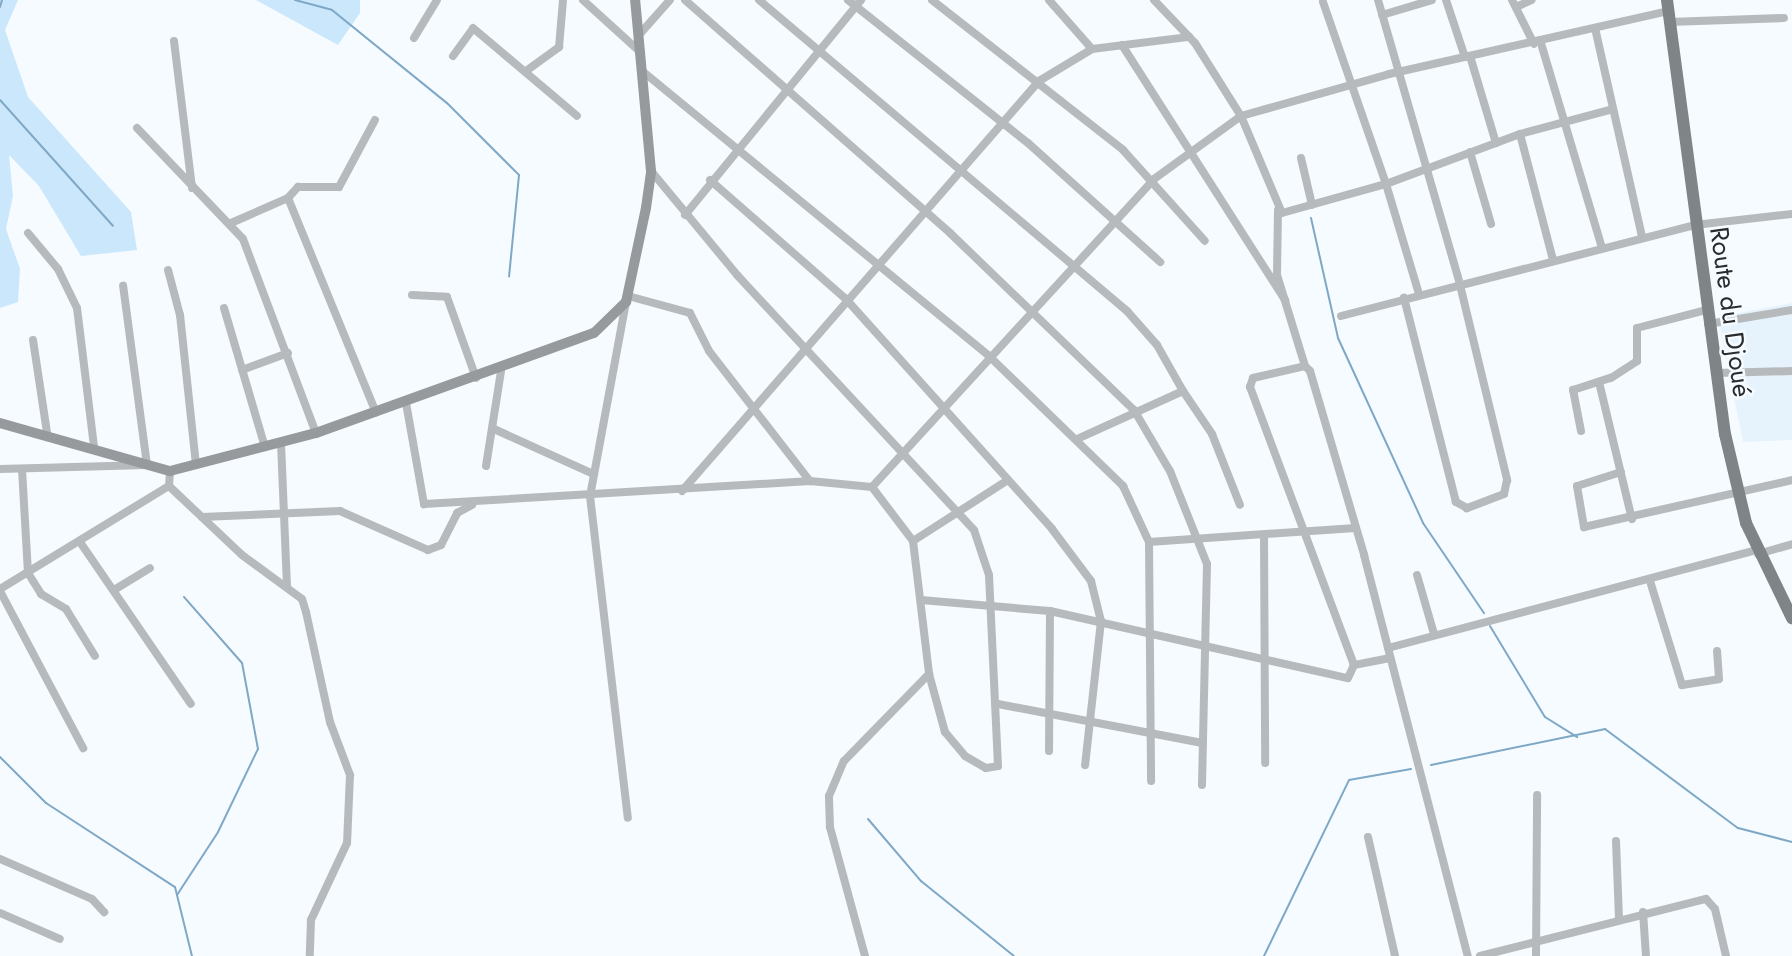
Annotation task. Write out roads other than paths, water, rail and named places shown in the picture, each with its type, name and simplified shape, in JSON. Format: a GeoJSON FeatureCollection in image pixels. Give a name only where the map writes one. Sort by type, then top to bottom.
{"type":"FeatureCollection","features":[{"type":"Feature","properties":{"kind":"main road","name":"Route du Djoué"},"geometry":{"type":"LineString","coordinates":[[1668,11],[1708,324],[1737,492],[1757,552],[1792,618]]}},
{"type":"Feature","properties":{"kind":"street"},"geometry":{"type":"LineString","coordinates":[[414,38],[437,0]]}},
{"type":"Feature","properties":{"kind":"street"},"geometry":{"type":"LineString","coordinates":[[526,71],[559,47],[563,0]]}},
{"type":"Feature","properties":{"kind":"street"},"geometry":{"type":"LineString","coordinates":[[583,0],[639,51]]}},
{"type":"Feature","properties":{"kind":"street"},"geometry":{"type":"LineString","coordinates":[[628,818],[590,496],[591,473],[651,171],[635,0]]}},
{"type":"Feature","properties":{"kind":"street"},"geometry":{"type":"LineString","coordinates":[[638,36],[670,0]]}},
{"type":"Feature","properties":{"kind":"street"},"geometry":{"type":"LineString","coordinates":[[685,0],[925,213],[1031,310],[1134,410],[1202,539],[1207,564],[1203,642],[1202,785]]}},
{"type":"Feature","properties":{"kind":"street"},"geometry":{"type":"LineString","coordinates":[[759,0],[817,52],[964,171],[1072,267],[1127,310],[1212,433],[1240,505]]}},
{"type":"Feature","properties":{"kind":"street"},"geometry":{"type":"LineString","coordinates":[[848,0],[859,3],[1003,124],[1160,262]]}},
{"type":"Feature","properties":{"kind":"street"},"geometry":{"type":"LineString","coordinates":[[932,0],[1039,81],[1154,179],[1205,241]]}},
{"type":"Feature","properties":{"kind":"street"},"geometry":{"type":"LineString","coordinates":[[1049,0],[1092,49]]}},
{"type":"Feature","properties":{"kind":"street"},"geometry":{"type":"LineString","coordinates":[[1154,0],[1189,37],[1241,116],[1271,174],[1279,210],[1277,275],[1356,528],[1468,956]]}},
{"type":"Feature","properties":{"kind":"street"},"geometry":{"type":"LineString","coordinates":[[1378,0],[1401,72],[1460,285],[1508,485],[1504,494],[1467,508],[1456,502],[1404,298]]}},
{"type":"Feature","properties":{"kind":"street"},"geometry":{"type":"LineString","coordinates":[[1382,15],[1432,0]]}},
{"type":"Feature","properties":{"kind":"street"},"geometry":{"type":"LineString","coordinates":[[1446,0],[1496,143]]}},
{"type":"Feature","properties":{"kind":"street"},"geometry":{"type":"LineString","coordinates":[[1532,0],[1514,4],[1537,42],[1602,248]]}},
{"type":"Feature","properties":{"kind":"street"},"geometry":{"type":"LineString","coordinates":[[1322,2],[1353,84],[1419,294]]}},
{"type":"Feature","properties":{"kind":"street"},"geometry":{"type":"LineString","coordinates":[[685,215],[786,87],[859,3]]}},
{"type":"Feature","properties":{"kind":"street"},"geometry":{"type":"LineString","coordinates":[[872,487],[907,452],[989,356],[1113,220],[1154,179],[1195,152],[1241,116],[1401,72],[1668,11],[1784,19]]}},
{"type":"Feature","properties":{"kind":"street"},"geometry":{"type":"LineString","coordinates":[[453,56],[473,28],[578,116]]}},
{"type":"Feature","properties":{"kind":"street"},"geometry":{"type":"LineString","coordinates":[[1595,28],[1642,237]]}},
{"type":"Feature","properties":{"kind":"street"},"geometry":{"type":"LineString","coordinates":[[682,491],[845,298],[964,171],[1039,81],[1092,49],[1189,37]]}},
{"type":"Feature","properties":{"kind":"street"},"geometry":{"type":"LineString","coordinates":[[174,41],[192,188]]}},
{"type":"Feature","properties":{"kind":"street"},"geometry":{"type":"LineString","coordinates":[[1122,44],[1195,152],[1254,260],[1285,300]]}},
{"type":"Feature","properties":{"kind":"street"},"geometry":{"type":"LineString","coordinates":[[641,70],[989,356],[1123,486],[1149,542],[1154,630],[1151,781]]}},
{"type":"Feature","properties":{"kind":"street"},"geometry":{"type":"LineString","coordinates":[[1279,210],[1312,205],[1386,184],[1520,134],[1613,109]]}},
{"type":"Feature","properties":{"kind":"street"},"geometry":{"type":"LineString","coordinates":[[231,223],[288,198],[298,187],[339,187],[374,120]]}},
{"type":"Feature","properties":{"kind":"street"},"geometry":{"type":"LineString","coordinates":[[137,128],[192,188],[231,223],[256,267],[316,433]]}},
{"type":"Feature","properties":{"kind":"street"},"geometry":{"type":"LineString","coordinates":[[1520,134],[1553,260]]}},
{"type":"Feature","properties":{"kind":"street"},"geometry":{"type":"LineString","coordinates":[[1470,152],[1491,224]]}},
{"type":"Feature","properties":{"kind":"street"},"geometry":{"type":"LineString","coordinates":[[1301,158],[1312,205]]}},
{"type":"Feature","properties":{"kind":"street"},"geometry":{"type":"LineString","coordinates":[[406,403],[424,504],[682,491],[810,481],[872,487],[913,541],[929,674],[949,741],[990,769],[1000,763],[991,604],[985,553],[958,510],[685,215],[651,171]]}},
{"type":"Feature","properties":{"kind":"street"},"geometry":{"type":"LineString","coordinates":[[710,180],[845,298],[1008,480],[1084,571],[1101,621],[1085,765]]}},
{"type":"Feature","properties":{"kind":"street"},"geometry":{"type":"LineString","coordinates":[[288,198],[376,413]]}},
{"type":"Feature","properties":{"kind":"street"},"geometry":{"type":"LineString","coordinates":[[1341,316],[1695,225],[1792,214]]}},
{"type":"Feature","properties":{"kind":"street"},"geometry":{"type":"LineString","coordinates":[[29,233],[58,269],[77,308],[94,447]]}},
{"type":"Feature","properties":{"kind":"street"},"geometry":{"type":"LineString","coordinates":[[168,270],[180,315],[196,466]]}},
{"type":"Feature","properties":{"kind":"street"},"geometry":{"type":"LineString","coordinates":[[123,286],[147,465]]}},
{"type":"Feature","properties":{"kind":"street"},"geometry":{"type":"LineString","coordinates":[[412,295],[447,297],[477,378]]}},
{"type":"Feature","properties":{"kind":"street"},"geometry":{"type":"LineString","coordinates":[[0,423],[47,433],[170,471],[196,466],[316,433],[501,371],[594,333],[627,299]]}},
{"type":"Feature","properties":{"kind":"street"},"geometry":{"type":"LineString","coordinates":[[627,299],[690,313],[709,351],[810,481]]}},
{"type":"Feature","properties":{"kind":"street"},"geometry":{"type":"LineString","coordinates":[[224,308],[265,447]]}},
{"type":"Feature","properties":{"kind":"street"},"geometry":{"type":"LineString","coordinates":[[1581,431],[1572,391],[1599,382],[1636,361],[1637,328],[1706,310]]}},
{"type":"Feature","properties":{"kind":"street"},"geometry":{"type":"LineString","coordinates":[[1708,324],[1792,310]]}},
{"type":"Feature","properties":{"kind":"street"},"geometry":{"type":"LineString","coordinates":[[33,340],[47,433]]}},
{"type":"Feature","properties":{"kind":"street"},"geometry":{"type":"LineString","coordinates":[[242,370],[288,353]]}},
{"type":"Feature","properties":{"kind":"street"},"geometry":{"type":"LineString","coordinates":[[921,600],[1050,611],[1268,655],[1348,678],[1354,665],[1309,532],[1250,382],[1305,366]]}},
{"type":"Feature","properties":{"kind":"street"},"geometry":{"type":"LineString","coordinates":[[486,466],[494,429],[501,371]]}},
{"type":"Feature","properties":{"kind":"street"},"geometry":{"type":"LineString","coordinates":[[1716,373],[1792,371]]}},
{"type":"Feature","properties":{"kind":"street"},"geometry":{"type":"LineString","coordinates":[[1599,382],[1632,519]]}},
{"type":"Feature","properties":{"kind":"street"},"geometry":{"type":"LineString","coordinates":[[1077,439],[1134,410],[1183,391]]}},
{"type":"Feature","properties":{"kind":"street"},"geometry":{"type":"LineString","coordinates":[[494,429],[591,473]]}},
{"type":"Feature","properties":{"kind":"street"},"geometry":{"type":"LineString","coordinates":[[281,443],[287,586]]}},
{"type":"Feature","properties":{"kind":"street"},"geometry":{"type":"LineString","coordinates":[[0,469],[147,465]]}},
{"type":"Feature","properties":{"kind":"street"},"geometry":{"type":"LineString","coordinates":[[22,470],[29,573],[41,594],[66,608],[95,656]]}},
{"type":"Feature","properties":{"kind":"street"},"geometry":{"type":"LineString","coordinates":[[169,486],[170,471]]}},
{"type":"Feature","properties":{"kind":"street"},"geometry":{"type":"LineString","coordinates":[[1620,472],[1577,486],[1583,526],[1632,519],[1792,480]]}},
{"type":"Feature","properties":{"kind":"street"},"geometry":{"type":"LineString","coordinates":[[913,541],[1008,480]]}},
{"type":"Feature","properties":{"kind":"street"},"geometry":{"type":"LineString","coordinates":[[169,486],[202,517],[302,599],[330,722],[350,775],[348,843],[311,920],[310,956]]}},
{"type":"Feature","properties":{"kind":"street"},"geometry":{"type":"LineString","coordinates":[[83,748],[0,590],[169,486]]}},
{"type":"Feature","properties":{"kind":"street"},"geometry":{"type":"LineString","coordinates":[[202,517],[347,513],[428,550],[441,545],[457,513],[478,503]]}},
{"type":"Feature","properties":{"kind":"street"},"geometry":{"type":"LineString","coordinates":[[1149,542],[1356,528]]}},
{"type":"Feature","properties":{"kind":"street"},"geometry":{"type":"LineString","coordinates":[[1264,536],[1268,655],[1265,763]]}},
{"type":"Feature","properties":{"kind":"street"},"geometry":{"type":"LineString","coordinates":[[80,542],[191,704]]}},
{"type":"Feature","properties":{"kind":"street"},"geometry":{"type":"LineString","coordinates":[[1388,648],[1792,544]]}},
{"type":"Feature","properties":{"kind":"street"},"geometry":{"type":"LineString","coordinates":[[114,590],[149,568]]}},
{"type":"Feature","properties":{"kind":"street"},"geometry":{"type":"LineString","coordinates":[[1417,575],[1434,634]]}},
{"type":"Feature","properties":{"kind":"street"},"geometry":{"type":"LineString","coordinates":[[1650,581],[1682,685],[1719,679],[1717,650]]}},
{"type":"Feature","properties":{"kind":"street"},"geometry":{"type":"LineString","coordinates":[[1049,751],[1050,611]]}},
{"type":"Feature","properties":{"kind":"street"},"geometry":{"type":"LineString","coordinates":[[1354,665],[1390,658]]}},
{"type":"Feature","properties":{"kind":"street"},"geometry":{"type":"LineString","coordinates":[[865,956],[830,827],[829,796],[844,761],[929,674]]}},
{"type":"Feature","properties":{"kind":"street"},"geometry":{"type":"LineString","coordinates":[[998,704],[1049,710],[1202,743]]}},
{"type":"Feature","properties":{"kind":"street"},"geometry":{"type":"LineString","coordinates":[[1536,956],[1537,795]]}},
{"type":"Feature","properties":{"kind":"street"},"geometry":{"type":"LineString","coordinates":[[1368,837],[1395,956]]}},
{"type":"Feature","properties":{"kind":"street"},"geometry":{"type":"LineString","coordinates":[[1616,841],[1619,918]]}},
{"type":"Feature","properties":{"kind":"street"},"geometry":{"type":"LineString","coordinates":[[0,859],[92,899],[104,912]]}},
{"type":"Feature","properties":{"kind":"street"},"geometry":{"type":"LineString","coordinates":[[1480,956],[1643,912],[1710,901],[1726,956]]}},
{"type":"Feature","properties":{"kind":"street"},"geometry":{"type":"LineString","coordinates":[[1643,912],[1646,956]]}},
{"type":"Feature","properties":{"kind":"street"},"geometry":{"type":"LineString","coordinates":[[0,913],[60,939]]}},
{"type":"Feature","properties":{"kind":"waterway"},"geometry":{"type":"LineString","coordinates":[[0,7],[2,0]]}},
{"type":"Feature","properties":{"kind":"waterway"},"geometry":{"type":"LineString","coordinates":[[295,0],[332,10],[447,103],[519,175],[509,277]]}},
{"type":"Feature","properties":{"kind":"waterway"},"geometry":{"type":"LineString","coordinates":[[0,100],[113,226]]}},
{"type":"Feature","properties":{"kind":"waterway"},"geometry":{"type":"LineString","coordinates":[[1311,218],[1338,338],[1423,523],[1484,613]]}},
{"type":"Feature","properties":{"kind":"waterway"},"geometry":{"type":"LineString","coordinates":[[177,895],[218,832],[258,749],[242,663],[184,597]]}},
{"type":"Feature","properties":{"kind":"waterway"},"geometry":{"type":"LineString","coordinates":[[1490,626],[1545,717],[1577,737]]}},
{"type":"Feature","properties":{"kind":"waterway"},"geometry":{"type":"LineString","coordinates":[[1431,765],[1605,729],[1738,828],[1792,842]]}},
{"type":"Feature","properties":{"kind":"waterway"},"geometry":{"type":"LineString","coordinates":[[0,757],[46,803],[175,887],[192,956]]}},
{"type":"Feature","properties":{"kind":"waterway"},"geometry":{"type":"LineString","coordinates":[[1264,956],[1349,780],[1411,769]]}},
{"type":"Feature","properties":{"kind":"waterway"},"geometry":{"type":"LineString","coordinates":[[868,819],[921,881],[1014,956]]}}]}
